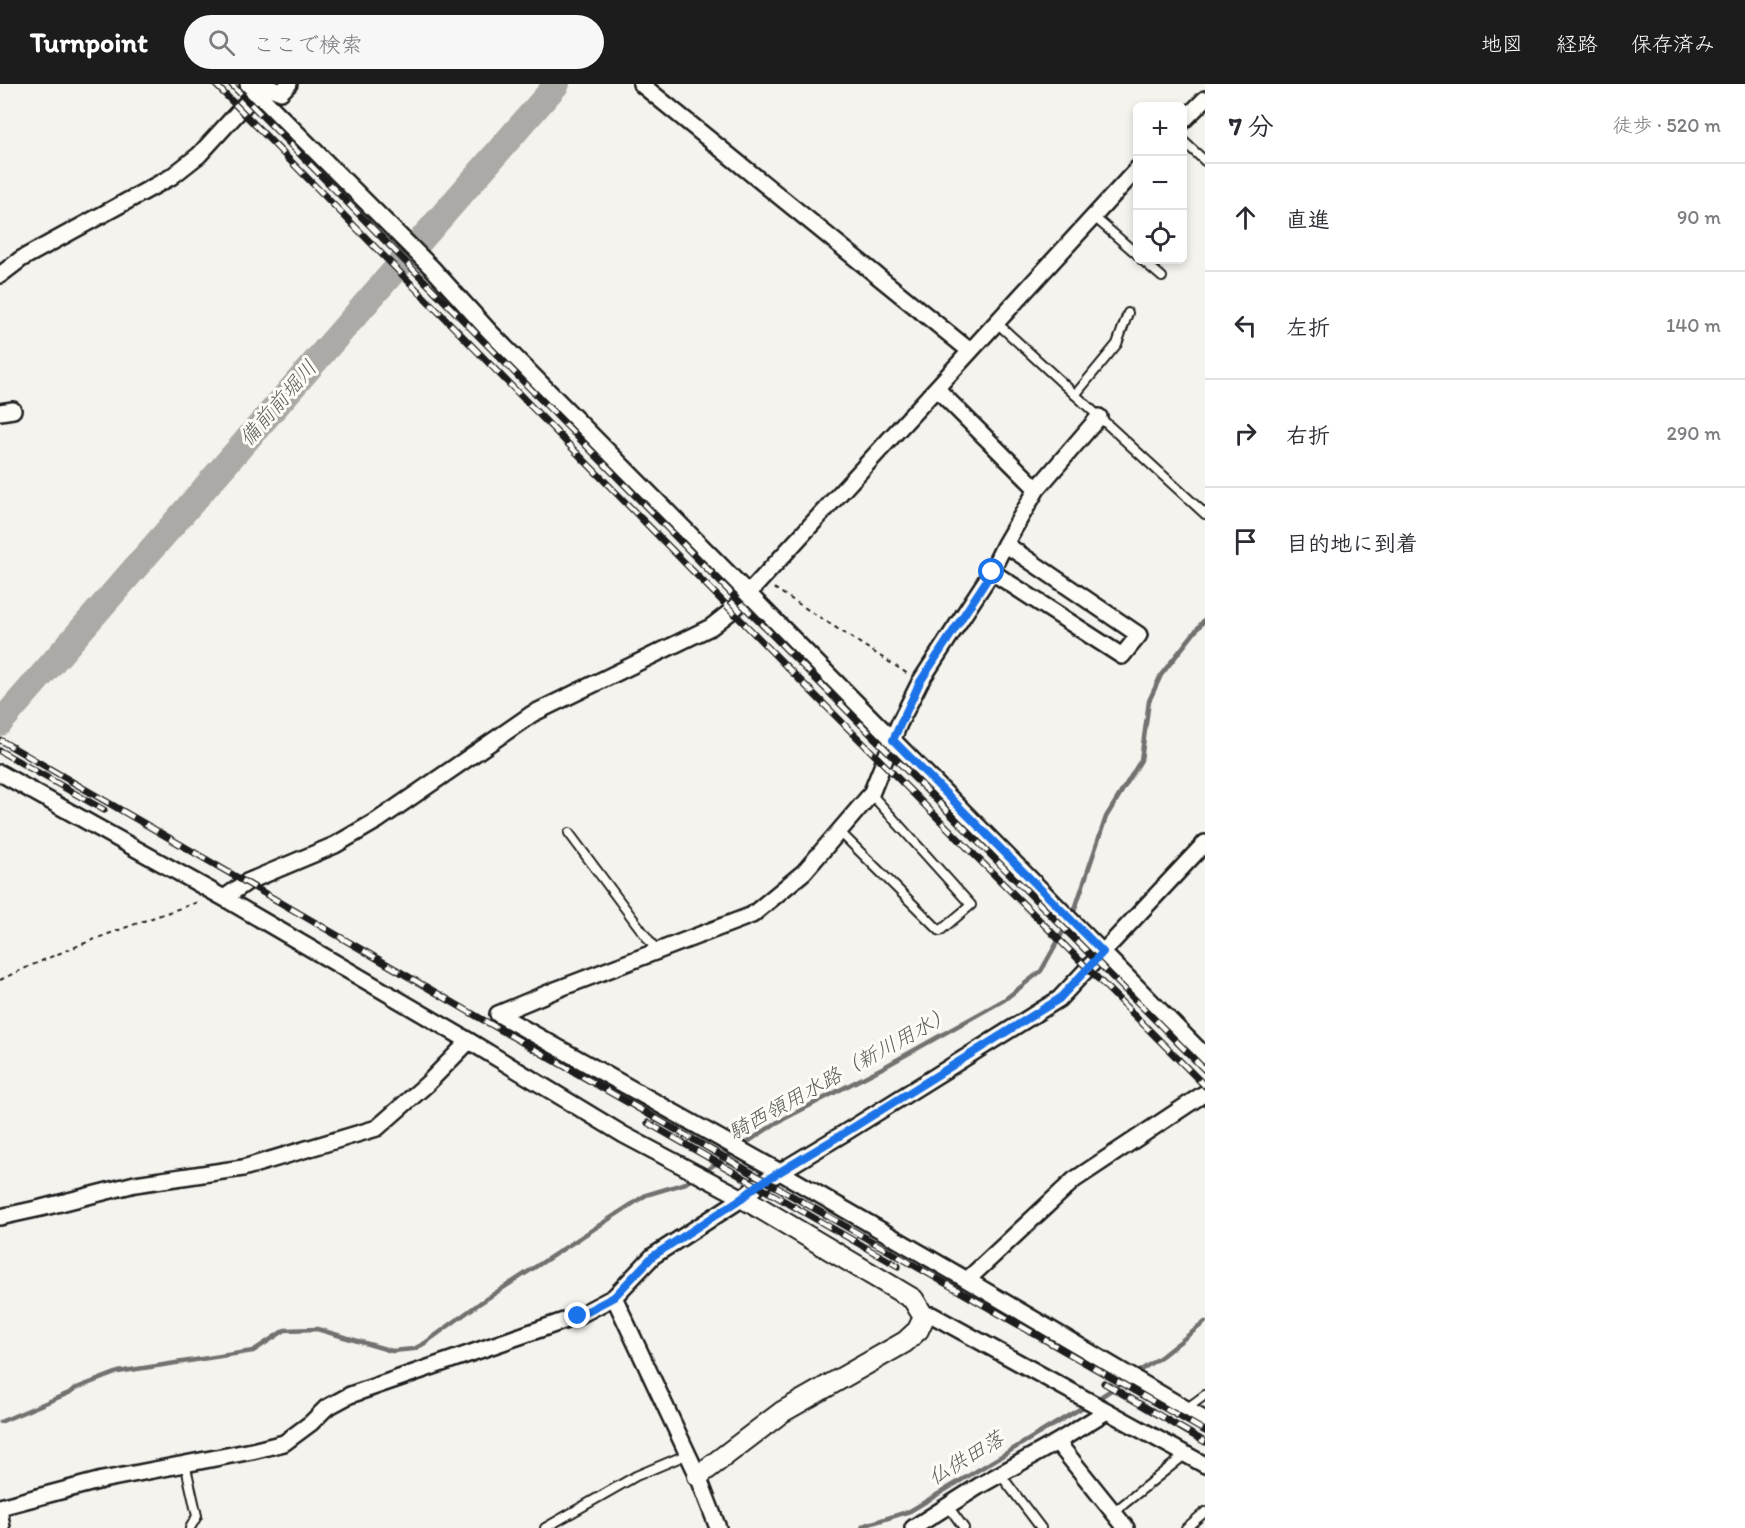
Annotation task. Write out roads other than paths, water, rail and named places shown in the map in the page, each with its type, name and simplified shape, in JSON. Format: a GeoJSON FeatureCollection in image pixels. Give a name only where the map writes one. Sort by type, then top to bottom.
{"type":"FeatureCollection","features":[{"type":"Feature","properties":{"kind":"street"},"geometry":{"type":"LineString","coordinates":[[0,274],[21,259],[171,177],[199,155],[252,88],[263,85],[281,92],[289,84]]}},
{"type":"Feature","properties":{"kind":"street"},"geometry":{"type":"LineString","coordinates":[[641,84],[970,351]]}},
{"type":"Feature","properties":{"kind":"street"},"geometry":{"type":"LineString","coordinates":[[252,88],[399,234],[490,332],[1205,1056]]}},
{"type":"Feature","properties":{"kind":"street"},"geometry":{"type":"LineString","coordinates":[[1187,118],[1204,104]]}},
{"type":"Feature","properties":{"kind":"street"},"geometry":{"type":"LineString","coordinates":[[217,895],[335,845],[378,820],[532,714],[711,627],[734,609],[1133,172]]}},
{"type":"Feature","properties":{"kind":"street"},"geometry":{"type":"LineString","coordinates":[[937,389],[1036,489]]}},
{"type":"Feature","properties":{"kind":"street"},"geometry":{"type":"LineString","coordinates":[[1098,417],[1036,489],[992,572],[920,682],[871,794],[804,872],[752,915],[498,1014],[780,1172],[1205,1420]]}},
{"type":"Feature","properties":{"kind":"street"},"geometry":{"type":"LineString","coordinates":[[992,572],[1122,656],[1139,635],[1005,544]]}},
{"type":"Feature","properties":{"kind":"street"},"geometry":{"type":"LineString","coordinates":[[0,773],[469,1041],[624,1135],[742,1198],[913,1299],[924,1317]]}},
{"type":"Feature","properties":{"kind":"street"},"geometry":{"type":"LineString","coordinates":[[0,1506],[102,1480],[284,1443],[311,1423],[326,1408],[350,1395],[578,1316],[614,1297],[653,1256],[742,1198],[758,1185],[1059,999],[1205,843]]}},
{"type":"Feature","properties":{"kind":"street"},"geometry":{"type":"LineString","coordinates":[[0,1216],[135,1184],[243,1168],[377,1128],[469,1041]]}},
{"type":"Feature","properties":{"kind":"street"},"geometry":{"type":"LineString","coordinates":[[967,1280],[1074,1180],[1205,1093]]}},
{"type":"Feature","properties":{"kind":"street"},"geometry":{"type":"LineString","coordinates":[[614,1297],[698,1476],[718,1528]]}},
{"type":"Feature","properties":{"kind":"street"},"geometry":{"type":"LineString","coordinates":[[924,1317],[932,1315],[1205,1465]]}},
{"type":"Feature","properties":{"kind":"street"},"geometry":{"type":"LineString","coordinates":[[698,1476],[782,1412],[904,1342],[918,1330],[924,1317]]}},
{"type":"Feature","properties":{"kind":"street"},"geometry":{"type":"LineString","coordinates":[[913,1528],[1107,1411]]}},
{"type":"Feature","properties":{"kind":"street"},"geometry":{"type":"LineString","coordinates":[[1057,1442],[1126,1528]]}},
{"type":"Feature","properties":{"kind":"street"},"geometry":{"type":"LineString","coordinates":[[0,1515],[2,1528]]}},
{"type":"Feature","properties":{"kind":"lane"},"geometry":{"type":"LineString","coordinates":[[1187,145],[1205,161]]}},
{"type":"Feature","properties":{"kind":"lane"},"geometry":{"type":"LineString","coordinates":[[1093,216],[1133,251]]}},
{"type":"Feature","properties":{"kind":"lane"},"geometry":{"type":"LineString","coordinates":[[1147,264],[1162,277]]}},
{"type":"Feature","properties":{"kind":"lane"},"geometry":{"type":"LineString","coordinates":[[1075,395],[1116,344],[1128,313]]}},
{"type":"Feature","properties":{"kind":"lane"},"geometry":{"type":"LineString","coordinates":[[997,323],[1205,513]]}},
{"type":"Feature","properties":{"kind":"lane"},"geometry":{"type":"LineString","coordinates":[[839,831],[940,931],[971,905],[871,794]]}},
{"type":"Feature","properties":{"kind":"lane"},"geometry":{"type":"LineString","coordinates":[[569,834],[657,951]]}},
{"type":"Feature","properties":{"kind":"lane"},"geometry":{"type":"LineString","coordinates":[[1186,1409],[1205,1395]]}},
{"type":"Feature","properties":{"kind":"lane"},"geometry":{"type":"LineString","coordinates":[[545,1528],[636,1476],[688,1454]]}},
{"type":"Feature","properties":{"kind":"lane"},"geometry":{"type":"LineString","coordinates":[[1114,1512],[1186,1454]]}},
{"type":"Feature","properties":{"kind":"lane"},"geometry":{"type":"LineString","coordinates":[[185,1463],[197,1516],[190,1528]]}},
{"type":"Feature","properties":{"kind":"lane"},"geometry":{"type":"LineString","coordinates":[[1000,1474],[1041,1528]]}},
{"type":"Feature","properties":{"kind":"lane"},"geometry":{"type":"LineString","coordinates":[[948,1506],[964,1528]]}},
{"type":"Feature","properties":{"kind":"lane"},"geometry":{"type":"LineString","coordinates":[[1186,1528],[1205,1512]]}},
{"type":"Feature","properties":{"kind":"waterway","name":"備前前堀川"},"geometry":{"type":"LineString","coordinates":[[0,723],[557,84]]}},
{"type":"Feature","properties":{"kind":"waterway","name":"騎西領用水路（新川用水）"},"geometry":{"type":"LineString","coordinates":[[1072,915],[1106,817],[1141,760],[1149,701],[1161,675],[1205,619]]}},
{"type":"Feature","properties":{"kind":"waterway","name":"騎西領用水路（新川用水）"},"geometry":{"type":"LineString","coordinates":[[742,1146],[776,1123],[886,1066],[1004,1000],[1041,971],[1068,923]]}},
{"type":"Feature","properties":{"kind":"waterway","name":"騎西領用水路（新川用水）"},"geometry":{"type":"LineString","coordinates":[[702,1173],[735,1151]]}},
{"type":"Feature","properties":{"kind":"waterway","name":"騎西領用水路（新川用水）"},"geometry":{"type":"LineString","coordinates":[[0,1422],[118,1372],[253,1351],[285,1330],[317,1329],[392,1351],[414,1349],[480,1303],[646,1195],[686,1183],[695,1177]]}},
{"type":"Feature","properties":{"kind":"waterway","name":"仏供田落"},"geometry":{"type":"LineString","coordinates":[[1135,1374],[1205,1322]]}},
{"type":"Feature","properties":{"kind":"waterway","name":"仏供田落"},"geometry":{"type":"LineString","coordinates":[[1099,1398],[1128,1379]]}},
{"type":"Feature","properties":{"kind":"waterway","name":"仏供田落"},"geometry":{"type":"LineString","coordinates":[[862,1528],[910,1511],[1083,1407]]}},
{"type":"Feature","properties":{"kind":"railway"},"geometry":{"type":"LineString","coordinates":[[215,84],[783,663],[1205,1086]]}},
{"type":"Feature","properties":{"kind":"railway"},"geometry":{"type":"LineString","coordinates":[[231,84],[790,653],[1205,1070]]}},
{"type":"Feature","properties":{"kind":"railway"},"geometry":{"type":"LineString","coordinates":[[0,740],[485,1021],[1205,1431]]}},
{"type":"Feature","properties":{"kind":"railway"},"geometry":{"type":"LineString","coordinates":[[0,751],[104,810]]}},
{"type":"Feature","properties":{"kind":"railway"},"geometry":{"type":"LineString","coordinates":[[648,1123],[898,1266]]}},
{"type":"Feature","properties":{"kind":"railway"},"geometry":{"type":"LineString","coordinates":[[1104,1383],[1205,1442]]}}]}
